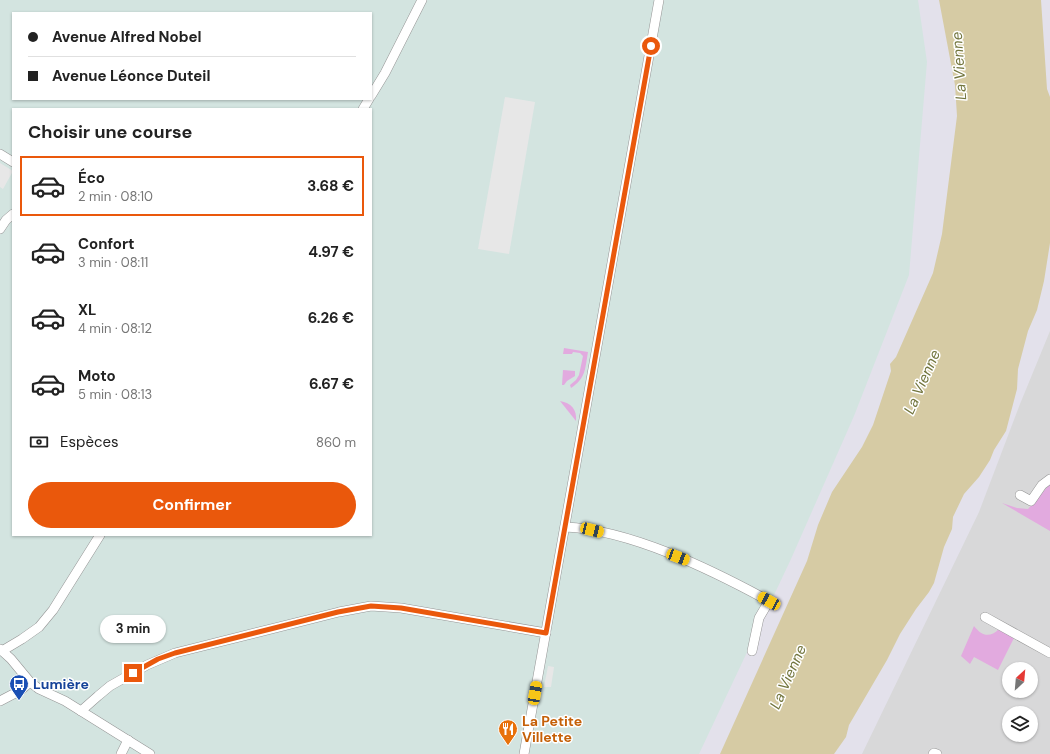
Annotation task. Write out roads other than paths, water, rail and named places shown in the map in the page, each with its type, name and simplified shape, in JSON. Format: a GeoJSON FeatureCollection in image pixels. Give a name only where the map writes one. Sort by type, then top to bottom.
{"type":"FeatureCollection","features":[{"type":"Feature","properties":{"kind":"street"},"geometry":{"type":"LineString","coordinates":[[372,94],[385,73],[422,0]]}},
{"type":"Feature","properties":{"kind":"street"},"geometry":{"type":"LineString","coordinates":[[524,754],[659,0]]}},
{"type":"Feature","properties":{"kind":"street"},"geometry":{"type":"LineString","coordinates":[[0,154],[12,161]]}},
{"type":"Feature","properties":{"kind":"street"},"geometry":{"type":"LineString","coordinates":[[0,229],[6,220],[12,215]]}},
{"type":"Feature","properties":{"kind":"street"},"geometry":{"type":"LineString","coordinates":[[1020,495],[1031,500],[1042,485],[1050,479]]}},
{"type":"Feature","properties":{"kind":"street"},"geometry":{"type":"LineString","coordinates":[[565,527],[592,530],[642,543],[719,575],[769,601],[759,618],[752,651]]}},
{"type":"Feature","properties":{"kind":"street"},"geometry":{"type":"LineString","coordinates":[[99,536],[53,610],[39,627],[22,640],[1,650],[11,658],[30,682],[39,689],[66,701],[150,754]]}},
{"type":"Feature","properties":{"kind":"street"},"geometry":{"type":"LineString","coordinates":[[81,711],[110,686],[147,665],[175,653],[338,612],[371,606],[401,608],[546,633]]}},
{"type":"Feature","properties":{"kind":"street"},"geometry":{"type":"LineString","coordinates":[[985,617],[1050,653]]}},
{"type":"Feature","properties":{"kind":"street"},"geometry":{"type":"LineString","coordinates":[[0,701],[21,690],[30,682]]}},
{"type":"Feature","properties":{"kind":"street"},"geometry":{"type":"LineString","coordinates":[[120,754],[128,740]]}},
{"type":"Feature","properties":{"kind":"street"},"geometry":{"type":"LineString","coordinates":[[934,754],[937,754]]}},
{"type":"Feature","properties":{"kind":"water","name":"La Vienne"},"geometry":{"type":"Polygon","coordinates":[[[939,0],[1041,0],[1047,89],[1050,97],[1050,243],[1044,281],[1037,310],[1028,331],[1018,369],[1017,389],[1006,431],[979,477],[964,494],[953,517],[952,529],[944,547],[934,583],[900,634],[887,660],[849,725],[846,737],[834,754],[720,754],[807,561],[818,525],[832,492],[862,447],[873,425],[891,371],[890,364],[896,357],[933,273],[942,234],[957,116],[955,85],[939,0]]]}},
{"type":"Feature","properties":{"kind":"place","name":"Lumière"},"geometry":{"type":"Point","coordinates":[19,701]}},
{"type":"Feature","properties":{"kind":"place","name":"La Petite Villette"},"geometry":{"type":"Point","coordinates":[508,746]}}]}
